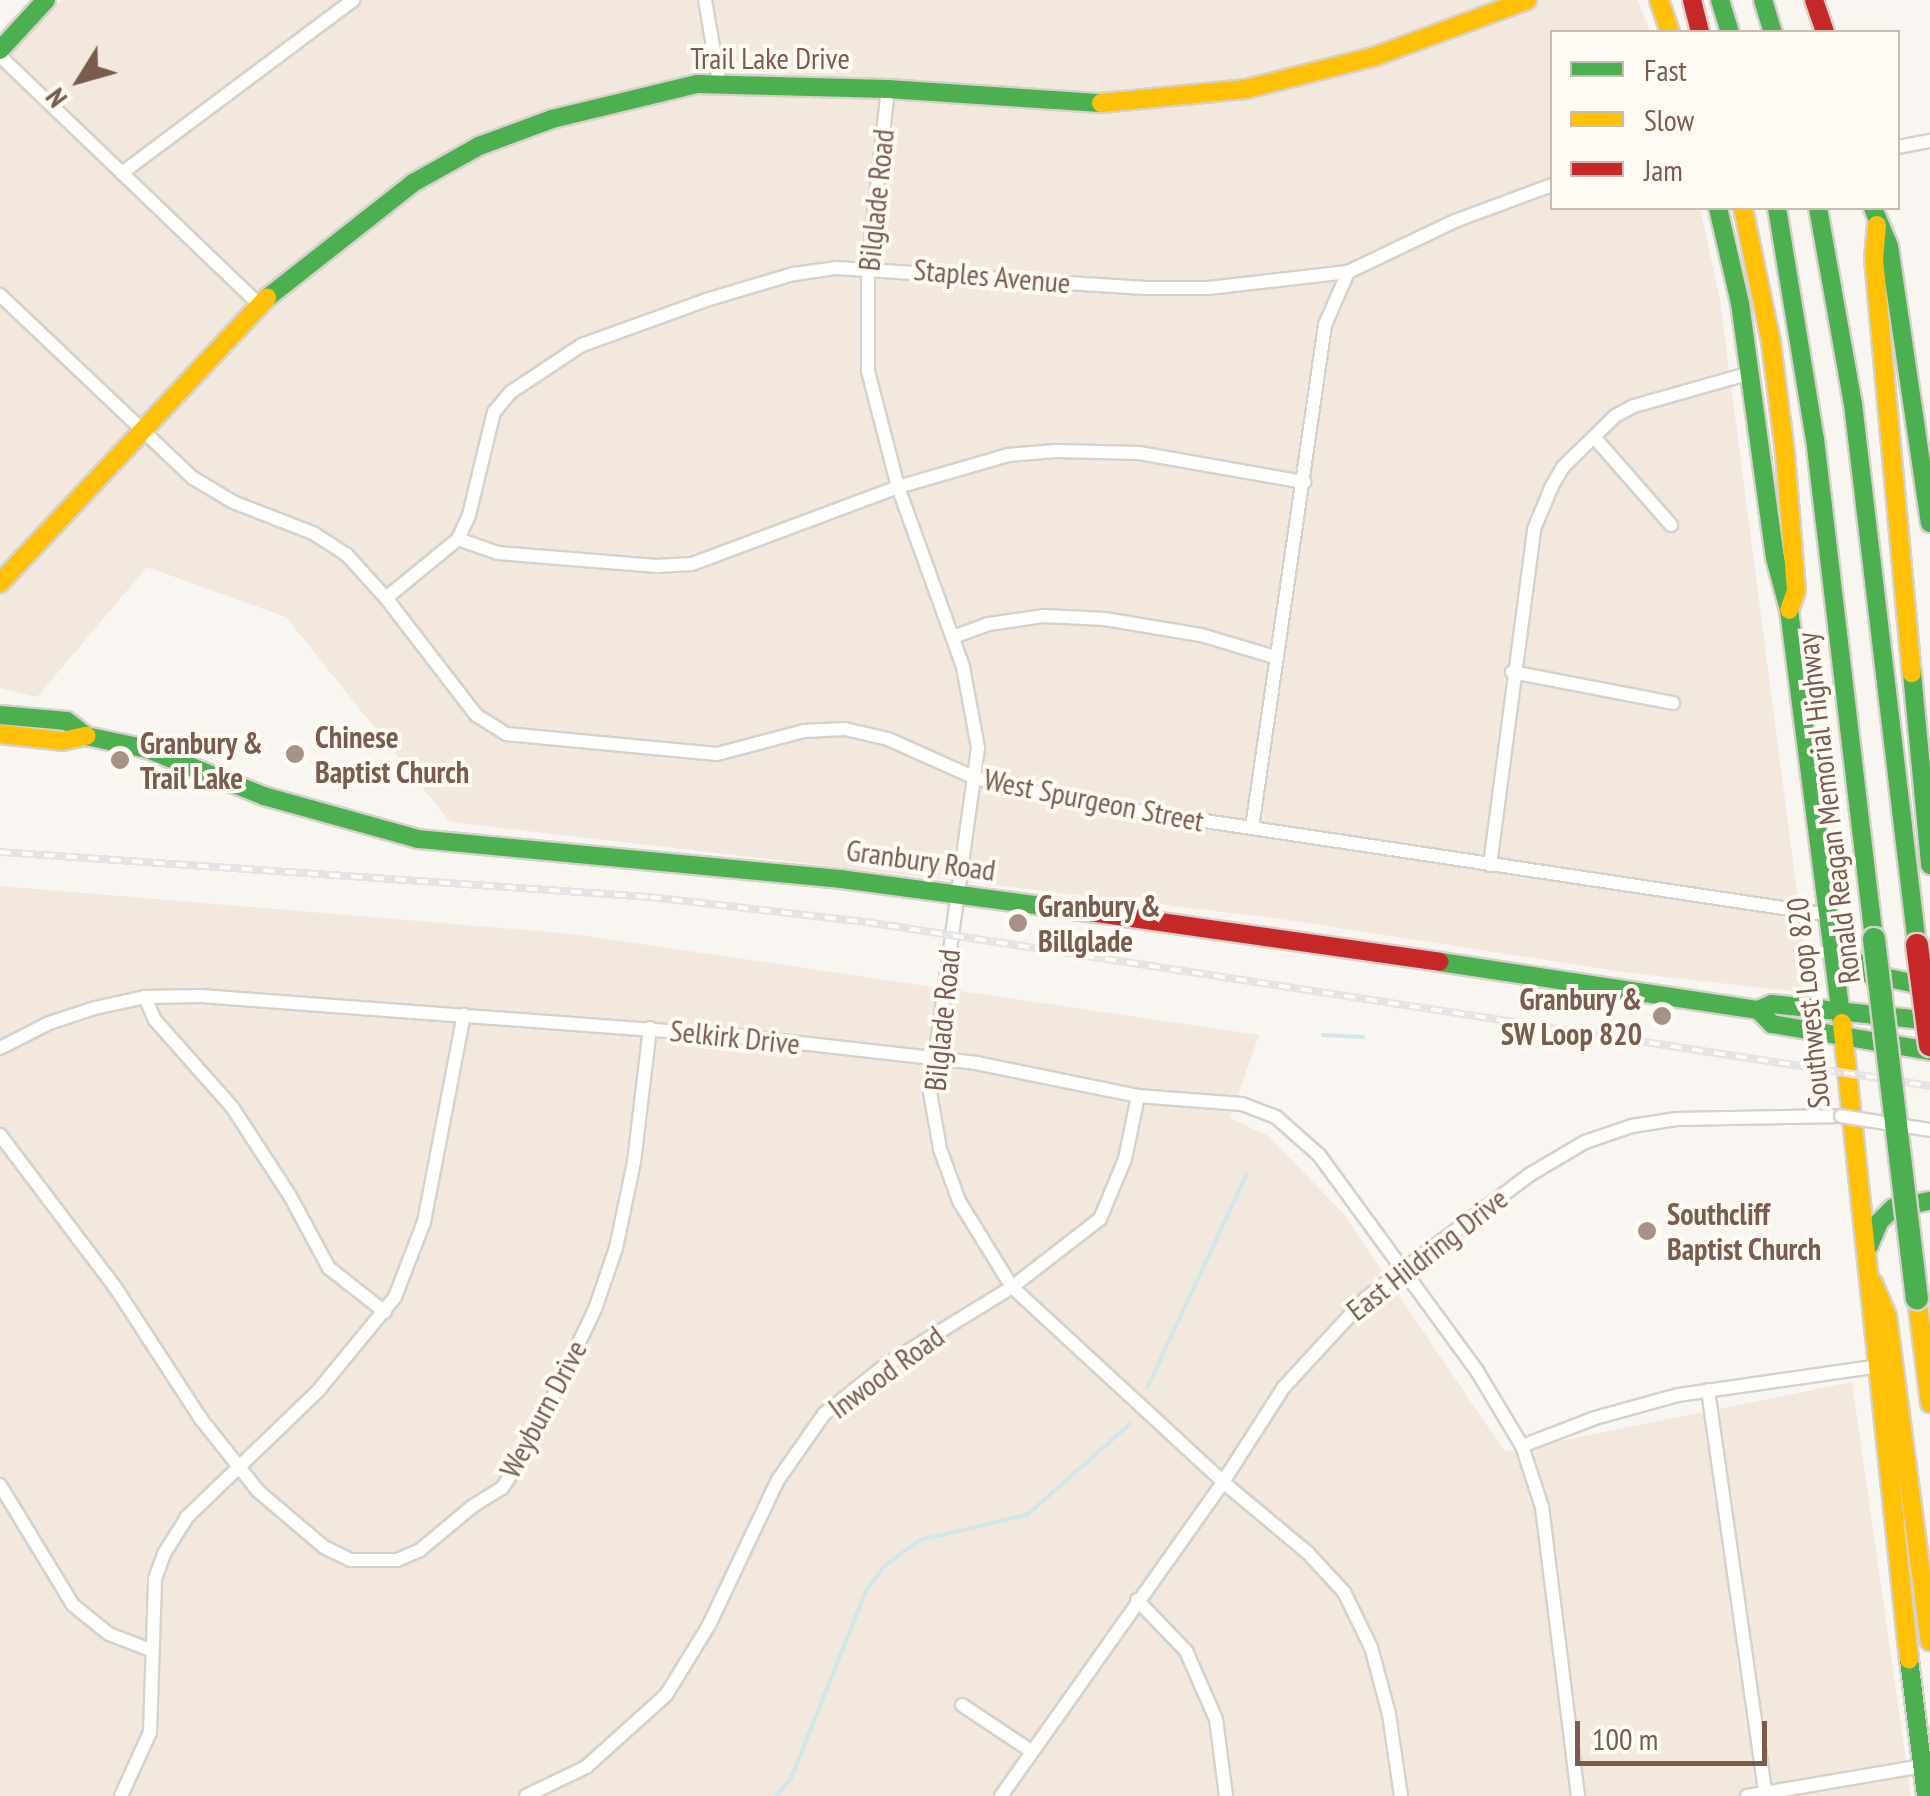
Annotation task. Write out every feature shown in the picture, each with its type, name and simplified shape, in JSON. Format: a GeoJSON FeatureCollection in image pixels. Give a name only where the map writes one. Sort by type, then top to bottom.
{"type":"FeatureCollection","features":[{"type":"Feature","properties":{"kind":"main road"},"geometry":{"type":"LineString","coordinates":[[0,53],[46,0]]}},
{"type":"Feature","properties":{"kind":"main road","name":"Trail Lake Drive"},"geometry":{"type":"LineString","coordinates":[[0,583],[14,562],[260,304],[414,183],[480,146],[552,119],[698,84],[888,89],[1093,104],[1246,88],[1376,56],[1527,0]]}},
{"type":"Feature","properties":{"kind":"main road"},"geometry":{"type":"LineString","coordinates":[[1659,0],[1669,30]]}},
{"type":"Feature","properties":{"kind":"main road"},"geometry":{"type":"LineString","coordinates":[[1692,0],[1700,30]]}},
{"type":"Feature","properties":{"kind":"main road"},"geometry":{"type":"LineString","coordinates":[[1720,0],[1729,30]]}},
{"type":"Feature","properties":{"kind":"main road"},"geometry":{"type":"LineString","coordinates":[[1763,0],[1773,30]]}},
{"type":"Feature","properties":{"kind":"main road"},"geometry":{"type":"LineString","coordinates":[[1814,0],[1824,30]]}},
{"type":"Feature","properties":{"kind":"main road","name":"Southwest Loop 820"},"geometry":{"type":"LineString","coordinates":[[1718,210],[1751,374],[1775,558],[1789,610],[1826,890],[1869,1246],[1885,1458],[1926,1796]]}},
{"type":"Feature","properties":{"kind":"main road"},"geometry":{"type":"LineString","coordinates":[[1742,210],[1771,342],[1785,453],[1796,591],[1789,610]]}},
{"type":"Feature","properties":{"kind":"main road","name":"Ronald Reagan Memorial Highway"},"geometry":{"type":"LineString","coordinates":[[1777,210],[1815,439],[1930,1403]]}},
{"type":"Feature","properties":{"kind":"main road"},"geometry":{"type":"LineString","coordinates":[[1818,210],[1852,404],[1916,946],[1927,977],[1930,1048]]}},
{"type":"Feature","properties":{"kind":"main road"},"geometry":{"type":"LineString","coordinates":[[1875,216],[1889,246],[1930,523]]}},
{"type":"Feature","properties":{"kind":"main road"},"geometry":{"type":"LineString","coordinates":[[1875,216],[1874,259],[1930,866]]}},
{"type":"Feature","properties":{"kind":"main road","name":"Granbury Road"},"geometry":{"type":"LineString","coordinates":[[0,715],[67,721],[86,736]]}},
{"type":"Feature","properties":{"kind":"main road","name":"Granbury Road"},"geometry":{"type":"LineString","coordinates":[[0,734],[62,741],[86,736],[147,749],[264,796],[418,839],[841,879],[1184,924],[1758,1010],[1772,1004],[1930,1021]]}},
{"type":"Feature","properties":{"kind":"main road"},"geometry":{"type":"LineString","coordinates":[[1826,890],[1846,950],[1860,969],[1873,977],[1927,977]]}},
{"type":"Feature","properties":{"kind":"main road","name":"Granbury Road"},"geometry":{"type":"LineString","coordinates":[[1758,1010],[1772,1024],[1841,1038],[1930,1048]]}},
{"type":"Feature","properties":{"kind":"main road"},"geometry":{"type":"LineString","coordinates":[[1869,1246],[1879,1222],[1893,1208],[1930,1201]]}},
{"type":"Feature","properties":{"kind":"main road"},"geometry":{"type":"LineString","coordinates":[[1872,1283],[1887,1316],[1930,1641]]}},
{"type":"Feature","properties":{"kind":"street"},"geometry":{"type":"LineString","coordinates":[[122,173],[353,0]]}},
{"type":"Feature","properties":{"kind":"street"},"geometry":{"type":"LineString","coordinates":[[704,0],[720,86]]}},
{"type":"Feature","properties":{"kind":"street"},"geometry":{"type":"LineString","coordinates":[[0,53],[260,304]]}},
{"type":"Feature","properties":{"kind":"street","name":"Bilglade Road"},"geometry":{"type":"LineString","coordinates":[[888,89],[868,267],[868,370],[898,487],[952,636],[974,721],[975,778],[930,1092],[940,1149],[959,1202],[1012,1287],[1223,1482],[1308,1553],[1344,1592],[1371,1648],[1389,1714],[1401,1796]]}},
{"type":"Feature","properties":{"kind":"street"},"geometry":{"type":"LineString","coordinates":[[1900,147],[1930,141]]}},
{"type":"Feature","properties":{"kind":"street","name":"Staples Avenue"},"geometry":{"type":"LineString","coordinates":[[458,539],[469,515],[494,412],[531,375],[582,346],[706,300],[794,274],[868,267],[1145,288],[1208,288],[1348,272],[1455,221],[1550,186]]}},
{"type":"Feature","properties":{"kind":"street"},"geometry":{"type":"LineString","coordinates":[[1252,828],[1326,325],[1348,272]]}},
{"type":"Feature","properties":{"kind":"street","name":"West Spurgeon Street"},"geometry":{"type":"LineString","coordinates":[[0,294],[140,429],[208,488],[336,546],[386,598],[476,715],[506,734],[717,754],[804,731],[845,729],[888,738],[975,778],[1072,801],[1829,915]]}},
{"type":"Feature","properties":{"kind":"street"},"geometry":{"type":"LineString","coordinates":[[1490,865],[1512,672],[1534,529],[1563,468],[1615,416],[1634,406],[1751,374]]}},
{"type":"Feature","properties":{"kind":"street"},"geometry":{"type":"LineString","coordinates":[[1594,437],[1672,525]]}},
{"type":"Feature","properties":{"kind":"street"},"geometry":{"type":"LineString","coordinates":[[386,598],[458,539],[498,553],[656,566],[692,564],[898,487],[1008,455],[1102,450],[1304,482]]}},
{"type":"Feature","properties":{"kind":"street"},"geometry":{"type":"LineString","coordinates":[[952,636],[989,624],[1044,616],[1104,619],[1201,635],[1275,657]]}},
{"type":"Feature","properties":{"kind":"street"},"geometry":{"type":"LineString","coordinates":[[1512,672],[1672,703]]}},
{"type":"Feature","properties":{"kind":"street","name":"Selkirk Drive"},"geometry":{"type":"LineString","coordinates":[[0,1048],[72,1015],[145,997],[201,996],[650,1028],[934,1058],[1138,1096],[1242,1104],[1276,1116],[1318,1155],[1477,1371],[1522,1446],[1542,1507],[1578,1796]]}},
{"type":"Feature","properties":{"kind":"street"},"geometry":{"type":"LineString","coordinates":[[145,997],[155,1020],[232,1107],[290,1196],[329,1268],[385,1312]]}},
{"type":"Feature","properties":{"kind":"street"},"geometry":{"type":"LineString","coordinates":[[121,1796],[150,1732],[155,1579],[164,1554],[187,1517],[317,1392],[385,1312],[412,1262],[424,1222],[464,1015]]}},
{"type":"Feature","properties":{"kind":"street","name":"Weyburn Drive"},"geometry":{"type":"LineString","coordinates":[[0,1135],[115,1287],[238,1467],[282,1514],[324,1547],[351,1560],[373,1563],[420,1550],[472,1506],[502,1488],[527,1450],[586,1326],[616,1248],[634,1162],[650,1028]]}},
{"type":"Feature","properties":{"kind":"street","name":"Inwood Road"},"geometry":{"type":"LineString","coordinates":[[526,1796],[586,1767],[666,1696],[709,1625],[778,1480],[824,1414],[887,1364],[1012,1287],[1100,1219],[1125,1160],[1138,1096]]}},
{"type":"Feature","properties":{"kind":"street","name":"East Hildring Drive"},"geometry":{"type":"LineString","coordinates":[[1001,1796],[1295,1374],[1338,1323],[1402,1269],[1540,1166],[1612,1132],[1676,1118],[1841,1116],[1930,1130]]}},
{"type":"Feature","properties":{"kind":"street"},"geometry":{"type":"LineString","coordinates":[[1522,1446],[1632,1406],[1708,1390],[1878,1366]]}},
{"type":"Feature","properties":{"kind":"street"},"geometry":{"type":"LineString","coordinates":[[1708,1390],[1766,1794]]}},
{"type":"Feature","properties":{"kind":"street"},"geometry":{"type":"LineString","coordinates":[[0,1484],[73,1605],[109,1634],[151,1650]]}},
{"type":"Feature","properties":{"kind":"street"},"geometry":{"type":"LineString","coordinates":[[1137,1600],[1186,1651],[1216,1719],[1226,1796]]}},
{"type":"Feature","properties":{"kind":"street"},"geometry":{"type":"LineString","coordinates":[[962,1705],[1030,1750]]}},
{"type":"Feature","properties":{"kind":"street"},"geometry":{"type":"LineString","coordinates":[[1747,1796],[1922,1766]]}},
{"type":"Feature","properties":{"kind":"shaded area"},"geometry":{"type":"Polygon","coordinates":[[[62,0],[1638,0],[1649,30],[1550,30],[1550,210],[1700,210],[1720,300],[1810,993],[1630,973],[1275,918],[450,822],[286,617],[147,567],[37,697],[0,688],[0,66],[41,16],[62,0]]]}},
{"type":"Feature","properties":{"kind":"shaded area"},"geometry":{"type":"Polygon","coordinates":[[[0,886],[573,934],[1259,1035],[1230,1118],[1268,1136],[1342,1212],[1505,1452],[1852,1382],[1911,1796],[0,1796],[0,886]]]}},
{"type":"Feature","properties":{"kind":"waterway"},"geometry":{"type":"LineString","coordinates":[[1323,1035],[1363,1037]]}},
{"type":"Feature","properties":{"kind":"waterway"},"geometry":{"type":"LineString","coordinates":[[1147,1388],[1247,1174]]}},
{"type":"Feature","properties":{"kind":"waterway"},"geometry":{"type":"LineString","coordinates":[[776,1796],[791,1778],[865,1593],[883,1567],[920,1540],[1027,1515],[1130,1424]]}},
{"type":"Feature","properties":{"kind":"railway"},"geometry":{"type":"LineString","coordinates":[[0,852],[650,897],[866,922],[1930,1086]]}},
{"type":"Feature","properties":{"kind":"traffic: fast"},"geometry":{"type":"LineString","coordinates":[[0,50],[46,0]]}},
{"type":"Feature","properties":{"kind":"traffic: fast"},"geometry":{"type":"LineString","coordinates":[[1720,0],[1729,30]]}},
{"type":"Feature","properties":{"kind":"traffic: fast"},"geometry":{"type":"LineString","coordinates":[[1763,0],[1772,30]]}},
{"type":"Feature","properties":{"kind":"traffic: fast"},"geometry":{"type":"LineString","coordinates":[[267,298],[413,183],[479,146],[552,119],[697,84],[888,89],[1101,103]]}},
{"type":"Feature","properties":{"kind":"traffic: fast"},"geometry":{"type":"LineString","coordinates":[[1718,210],[1740,303],[1775,558],[1789,610],[1842,1023]]}},
{"type":"Feature","properties":{"kind":"traffic: fast"},"geometry":{"type":"LineString","coordinates":[[1777,210],[1815,439],[1874,939]]}},
{"type":"Feature","properties":{"kind":"traffic: fast"},"geometry":{"type":"LineString","coordinates":[[1818,210],[1853,404],[1917,945]]}},
{"type":"Feature","properties":{"kind":"traffic: fast"},"geometry":{"type":"LineString","coordinates":[[1874,210],[1889,246],[1930,523]]}},
{"type":"Feature","properties":{"kind":"traffic: fast"},"geometry":{"type":"LineString","coordinates":[[1912,673],[1930,865]]}},
{"type":"Feature","properties":{"kind":"traffic: fast"},"geometry":{"type":"LineString","coordinates":[[0,715],[67,721],[86,736],[147,749],[264,796],[418,839],[841,879],[1097,913]]}},
{"type":"Feature","properties":{"kind":"traffic: fast"},"geometry":{"type":"LineString","coordinates":[[1836,925],[1846,950],[1865,973],[1912,983],[1930,981]]}},
{"type":"Feature","properties":{"kind":"traffic: fast"},"geometry":{"type":"LineString","coordinates":[[1874,939],[1917,1298]]}},
{"type":"Feature","properties":{"kind":"traffic: fast"},"geometry":{"type":"LineString","coordinates":[[1440,962],[1758,1010],[1772,1004],[1930,1021]]}},
{"type":"Feature","properties":{"kind":"traffic: fast"},"geometry":{"type":"LineString","coordinates":[[1758,1010],[1772,1024],[1930,1051]]}},
{"type":"Feature","properties":{"kind":"traffic: fast"},"geometry":{"type":"LineString","coordinates":[[1869,1246],[1879,1222],[1893,1208],[1930,1201]]}},
{"type":"Feature","properties":{"kind":"traffic: fast"},"geometry":{"type":"LineString","coordinates":[[1909,1659],[1926,1796]]}},
{"type":"Feature","properties":{"kind":"traffic: slow"},"geometry":{"type":"LineString","coordinates":[[1101,103],[1246,89],[1376,56],[1527,0]]}},
{"type":"Feature","properties":{"kind":"traffic: slow"},"geometry":{"type":"LineString","coordinates":[[1659,0],[1669,30]]}},
{"type":"Feature","properties":{"kind":"traffic: slow"},"geometry":{"type":"LineString","coordinates":[[1743,210],[1771,342],[1785,453],[1796,591],[1789,610]]}},
{"type":"Feature","properties":{"kind":"traffic: slow"},"geometry":{"type":"LineString","coordinates":[[1877,225],[1874,259],[1912,673]]}},
{"type":"Feature","properties":{"kind":"traffic: slow"},"geometry":{"type":"LineString","coordinates":[[0,583],[267,298]]}},
{"type":"Feature","properties":{"kind":"traffic: slow"},"geometry":{"type":"LineString","coordinates":[[0,734],[62,741],[86,736]]}},
{"type":"Feature","properties":{"kind":"traffic: slow"},"geometry":{"type":"LineString","coordinates":[[1842,1023],[1909,1659]]}},
{"type":"Feature","properties":{"kind":"traffic: slow"},"geometry":{"type":"LineString","coordinates":[[1873,1283],[1887,1316],[1930,1641]]}},
{"type":"Feature","properties":{"kind":"traffic: slow"},"geometry":{"type":"LineString","coordinates":[[1917,1298],[1930,1403]]}},
{"type":"Feature","properties":{"kind":"traffic: jam"},"geometry":{"type":"LineString","coordinates":[[1692,0],[1700,30]]}},
{"type":"Feature","properties":{"kind":"traffic: jam"},"geometry":{"type":"LineString","coordinates":[[1814,0],[1824,30]]}},
{"type":"Feature","properties":{"kind":"traffic: jam"},"geometry":{"type":"LineString","coordinates":[[1097,913],[1440,962]]}},
{"type":"Feature","properties":{"kind":"traffic: jam"},"geometry":{"type":"LineString","coordinates":[[1917,945],[1930,1045]]}},
{"type":"Feature","properties":{"kind":"place","name":"Chinese Baptist Church"},"geometry":{"type":"Point","coordinates":[295,754]}},
{"type":"Feature","properties":{"kind":"place","name":"Granbury & Trail Lake"},"geometry":{"type":"Point","coordinates":[120,760]}},
{"type":"Feature","properties":{"kind":"place","name":"Granbury & Billglade"},"geometry":{"type":"Point","coordinates":[1018,923]}},
{"type":"Feature","properties":{"kind":"place","name":"Granbury & SW Loop 820"},"geometry":{"type":"Point","coordinates":[1662,1016]}},
{"type":"Feature","properties":{"kind":"place","name":"Southcliff Baptist Church"},"geometry":{"type":"Point","coordinates":[1647,1231]}}]}
